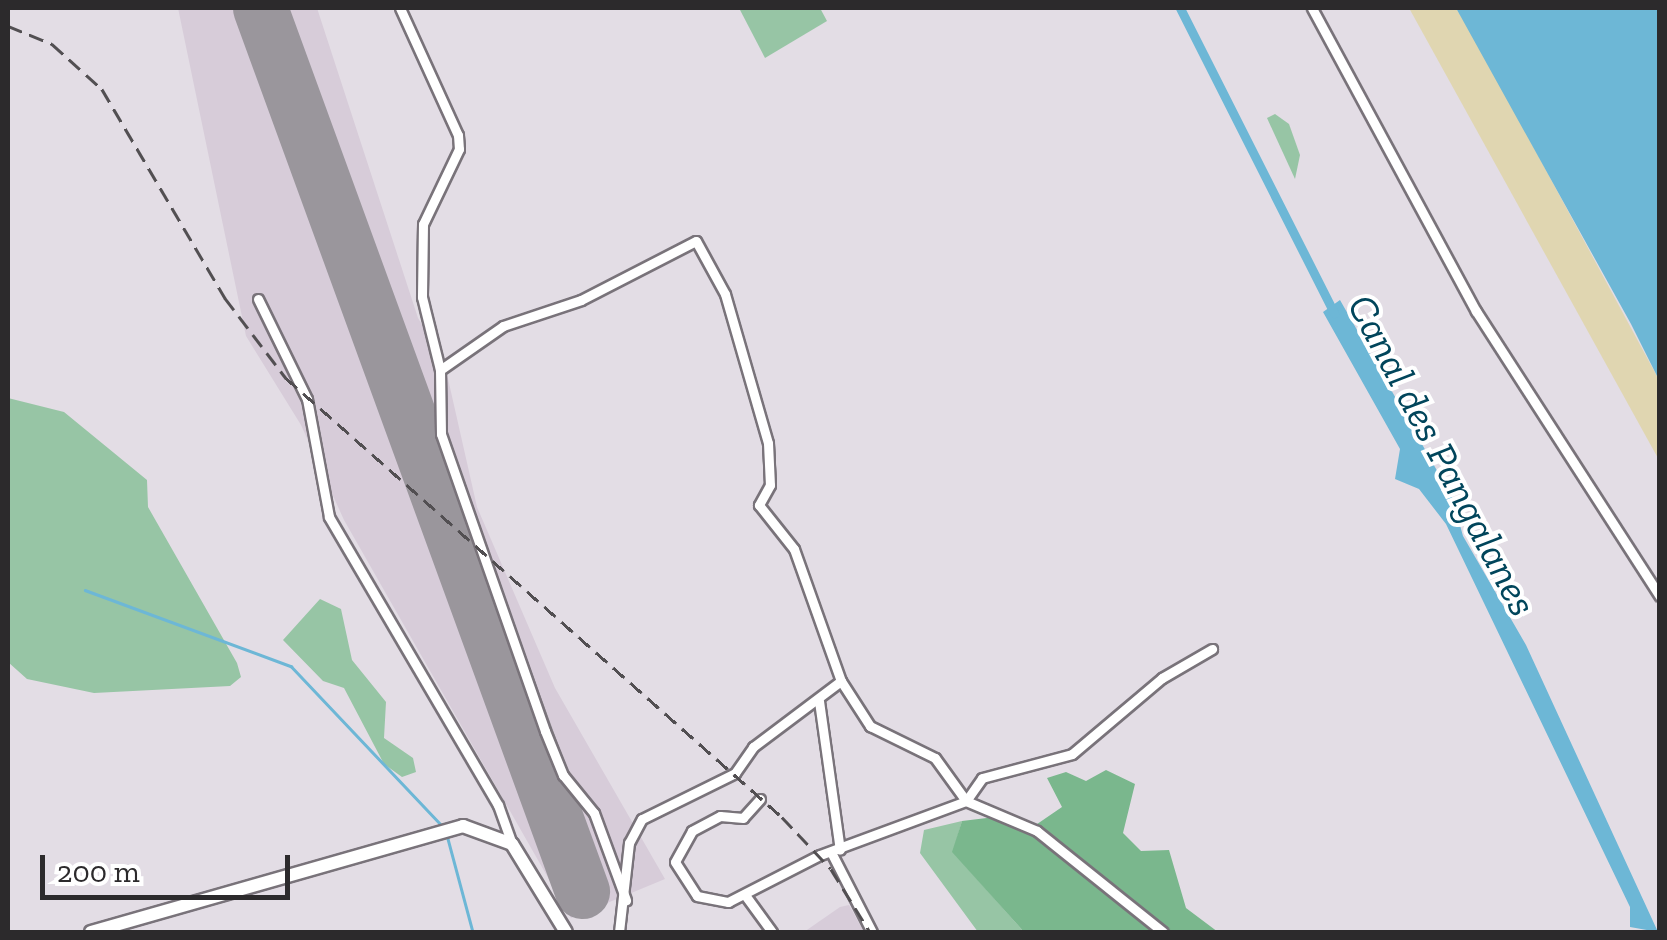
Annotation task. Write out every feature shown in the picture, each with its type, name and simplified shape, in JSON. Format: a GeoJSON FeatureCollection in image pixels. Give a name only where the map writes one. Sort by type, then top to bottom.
{"type":"FeatureCollection","features":[{"type":"Feature","properties":{"kind":"main road"},"geometry":{"type":"LineString","coordinates":[[91,932],[463,826],[512,844],[566,932]]}},
{"type":"Feature","properties":{"kind":"street"},"geometry":{"type":"LineString","coordinates":[[400,8],[458,135],[459,149],[423,224],[422,297],[440,370],[441,434],[557,760],[594,813],[626,900]]}},
{"type":"Feature","properties":{"kind":"street"},"geometry":{"type":"LineString","coordinates":[[1312,8],[1476,312],[1660,596]]}},
{"type":"Feature","properties":{"kind":"street"},"geometry":{"type":"LineString","coordinates":[[440,370],[503,326],[582,300],[696,241],[724,294],[768,443],[770,485],[760,504],[794,548],[841,681],[870,726],[935,758],[966,802],[1038,831],[1163,932]]}},
{"type":"Feature","properties":{"kind":"street"},"geometry":{"type":"LineString","coordinates":[[258,299],[307,399],[329,517],[498,806],[512,844]]}},
{"type":"Feature","properties":{"kind":"street"},"geometry":{"type":"LineString","coordinates":[[760,799],[743,818],[720,816],[692,831],[675,862],[696,896],[728,902],[745,896],[836,852],[966,802],[982,778],[1072,754],[1162,678],[1212,648]]}},
{"type":"Feature","properties":{"kind":"street"},"geometry":{"type":"LineString","coordinates":[[619,932],[626,900],[628,843],[642,819],[735,773],[753,747],[841,681]]}},
{"type":"Feature","properties":{"kind":"street"},"geometry":{"type":"LineString","coordinates":[[819,701],[836,852],[872,932]]}},
{"type":"Feature","properties":{"kind":"street"},"geometry":{"type":"LineString","coordinates":[[745,896],[772,932]]}},
{"type":"Feature","properties":{"kind":"shaded area"},"geometry":{"type":"Polygon","coordinates":[[[178,8],[317,8],[418,318],[444,361],[477,507],[555,688],[665,879],[571,918],[344,520],[301,425],[246,336],[178,8]]]}},
{"type":"Feature","properties":{"kind":"shaded area"},"geometry":{"type":"Polygon","coordinates":[[[849,905],[864,932],[804,932],[840,907],[849,905]]]}},
{"type":"Feature","properties":{"kind":"green space"},"geometry":{"type":"Polygon","coordinates":[[[739,8],[820,8],[827,21],[765,58],[739,8]]]}},
{"type":"Feature","properties":{"kind":"green space"},"geometry":{"type":"Polygon","coordinates":[[[1275,114],[1289,124],[1300,155],[1295,179],[1267,118],[1275,114]]]}},
{"type":"Feature","properties":{"kind":"green space"},"geometry":{"type":"Polygon","coordinates":[[[8,398],[64,412],[147,480],[148,507],[237,663],[241,677],[230,686],[94,693],[27,679],[8,662],[8,398]]]}},
{"type":"Feature","properties":{"kind":"green space"},"geometry":{"type":"Polygon","coordinates":[[[320,599],[341,609],[352,660],[386,702],[384,738],[413,758],[416,772],[402,777],[384,764],[344,688],[323,681],[283,640],[320,599]]]}},
{"type":"Feature","properties":{"kind":"green space"},"geometry":{"type":"Polygon","coordinates":[[[1106,770],[1135,784],[1123,833],[1141,851],[1169,850],[1186,908],[1218,932],[1024,932],[952,852],[962,821],[995,817],[1024,833],[1062,807],[1047,778],[1066,772],[1086,781],[1106,770]]]}},
{"type":"Feature","properties":{"kind":"green space"},"geometry":{"type":"Polygon","coordinates":[[[962,821],[953,852],[1024,932],[978,932],[920,853],[924,830],[962,821]]]}},
{"type":"Feature","properties":{"kind":"sand"},"geometry":{"type":"Polygon","coordinates":[[[1409,8],[1456,8],[1483,53],[1659,380],[1659,460],[1409,8]]]}},
{"type":"Feature","properties":{"kind":"water"},"geometry":{"type":"Polygon","coordinates":[[[1456,8],[1659,8],[1659,380],[1631,324],[1456,8]]]}},
{"type":"Feature","properties":{"kind":"water"},"geometry":{"type":"Polygon","coordinates":[[[1340,300],[1452,497],[1463,536],[1526,645],[1658,932],[1630,927],[1630,907],[1446,524],[1419,489],[1395,479],[1400,449],[1323,312],[1340,300]]]}},
{"type":"Feature","properties":{"kind":"waterway","name":"Canal des Pangalanes"},"geometry":{"type":"LineString","coordinates":[[1180,8],[1334,313]]}},
{"type":"Feature","properties":{"kind":"waterway"},"geometry":{"type":"LineString","coordinates":[[85,590],[291,666],[444,828]]}},
{"type":"Feature","properties":{"kind":"waterway"},"geometry":{"type":"LineString","coordinates":[[447,835],[473,932]]}},
{"type":"Feature","properties":{"kind":"runway"},"geometry":{"type":"LineString","coordinates":[[260,8],[582,891]]}},
{"type":"Feature","properties":{"kind":"railway"},"geometry":{"type":"LineString","coordinates":[[8,26],[52,44],[102,89],[225,298],[286,378],[782,817],[831,869],[870,932]]}}]}
